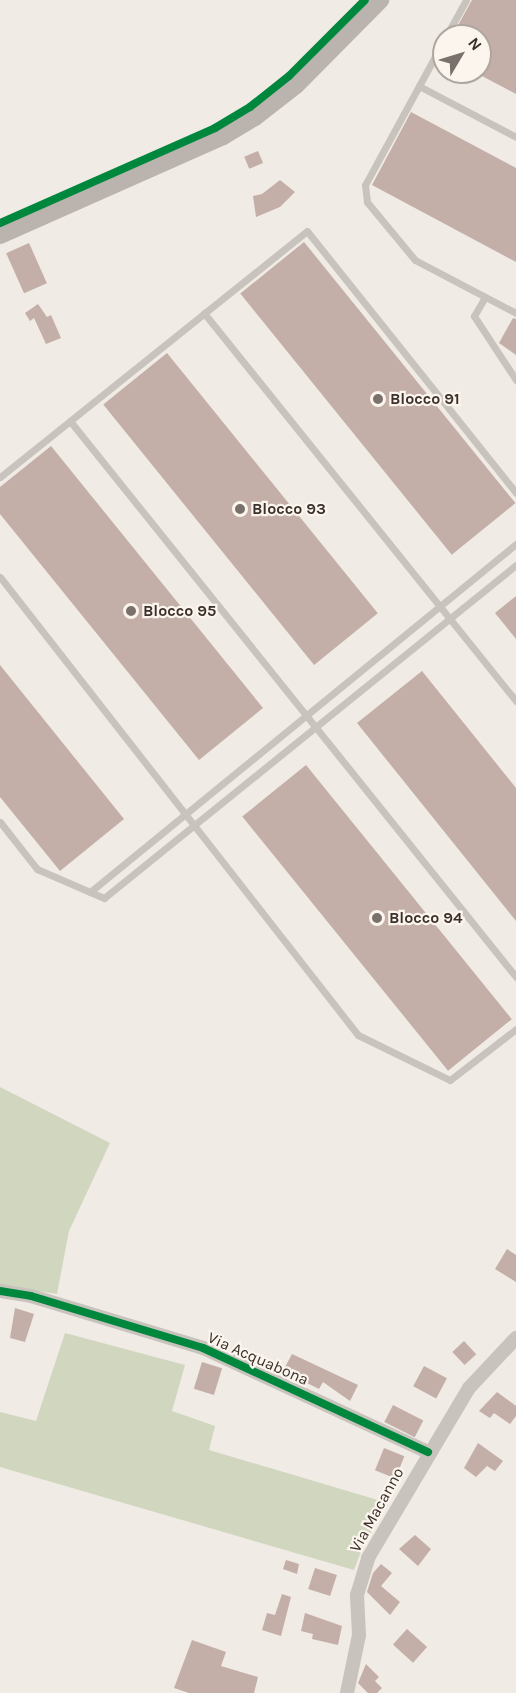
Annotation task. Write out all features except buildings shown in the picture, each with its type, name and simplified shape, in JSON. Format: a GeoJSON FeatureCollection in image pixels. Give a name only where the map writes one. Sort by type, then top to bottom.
{"type":"FeatureCollection","features":[{"type":"Feature","properties":{"kind":"main road"},"geometry":{"type":"LineString","coordinates":[[0,235],[223,136],[255,117],[296,85],[380,0]]}},
{"type":"Feature","properties":{"kind":"street","name":"Via Acquabona"},"geometry":{"type":"LineString","coordinates":[[0,1291],[31,1296],[203,1348],[428,1452]]}},
{"type":"Feature","properties":{"kind":"street","name":"Via Macanno"},"geometry":{"type":"LineString","coordinates":[[347,1693],[359,1635],[357,1595],[368,1558],[428,1452],[469,1388],[516,1338]]}},
{"type":"Feature","properties":{"kind":"lane"},"geometry":{"type":"LineString","coordinates":[[453,24],[466,0]]}},
{"type":"Feature","properties":{"kind":"lane"},"geometry":{"type":"LineString","coordinates":[[432,62],[365,185],[367,202],[415,260],[516,313]]}},
{"type":"Feature","properties":{"kind":"lane"},"geometry":{"type":"LineString","coordinates":[[419,86],[516,137]]}},
{"type":"Feature","properties":{"kind":"lane"},"geometry":{"type":"LineString","coordinates":[[0,477],[307,231],[516,493]]}},
{"type":"Feature","properties":{"kind":"lane"},"geometry":{"type":"LineString","coordinates":[[485,297],[474,316],[516,380]]}},
{"type":"Feature","properties":{"kind":"lane"},"geometry":{"type":"LineString","coordinates":[[204,313],[516,701]]}},
{"type":"Feature","properties":{"kind":"lane"},"geometry":{"type":"LineString","coordinates":[[70,421],[516,977]]}},
{"type":"Feature","properties":{"kind":"lane"},"geometry":{"type":"LineString","coordinates":[[90,892],[516,544]]}},
{"type":"Feature","properties":{"kind":"lane"},"geometry":{"type":"LineString","coordinates":[[0,822],[38,869],[104,898],[516,565]]}},
{"type":"Feature","properties":{"kind":"lane"},"geometry":{"type":"LineString","coordinates":[[0,577],[358,1035],[450,1080],[516,1029]]}},
{"type":"Feature","properties":{"kind":"green space"},"geometry":{"type":"Polygon","coordinates":[[[0,1087],[110,1143],[69,1231],[57,1294],[0,1285],[0,1087]]]}},
{"type":"Feature","properties":{"kind":"green space"},"geometry":{"type":"Polygon","coordinates":[[[65,1333],[185,1365],[172,1411],[215,1426],[209,1450],[388,1503],[363,1546],[354,1570],[0,1467],[0,1412],[36,1421],[65,1333]]]}},
{"type":"Feature","properties":{"kind":"cycle path"},"geometry":{"type":"LineString","coordinates":[[0,223],[215,128],[250,107],[289,76],[365,0]]}},
{"type":"Feature","properties":{"kind":"cycle path"},"geometry":{"type":"LineString","coordinates":[[0,1291],[31,1296],[203,1348],[428,1452]]}},
{"type":"Feature","properties":{"kind":"place","name":"Blocco 91"},"geometry":{"type":"Point","coordinates":[378,399]}},
{"type":"Feature","properties":{"kind":"place","name":"Blocco 93"},"geometry":{"type":"Point","coordinates":[240,509]}},
{"type":"Feature","properties":{"kind":"place","name":"Blocco 95"},"geometry":{"type":"Point","coordinates":[131,611]}},
{"type":"Feature","properties":{"kind":"place","name":"Blocco 94"},"geometry":{"type":"Point","coordinates":[377,918]}}]}
